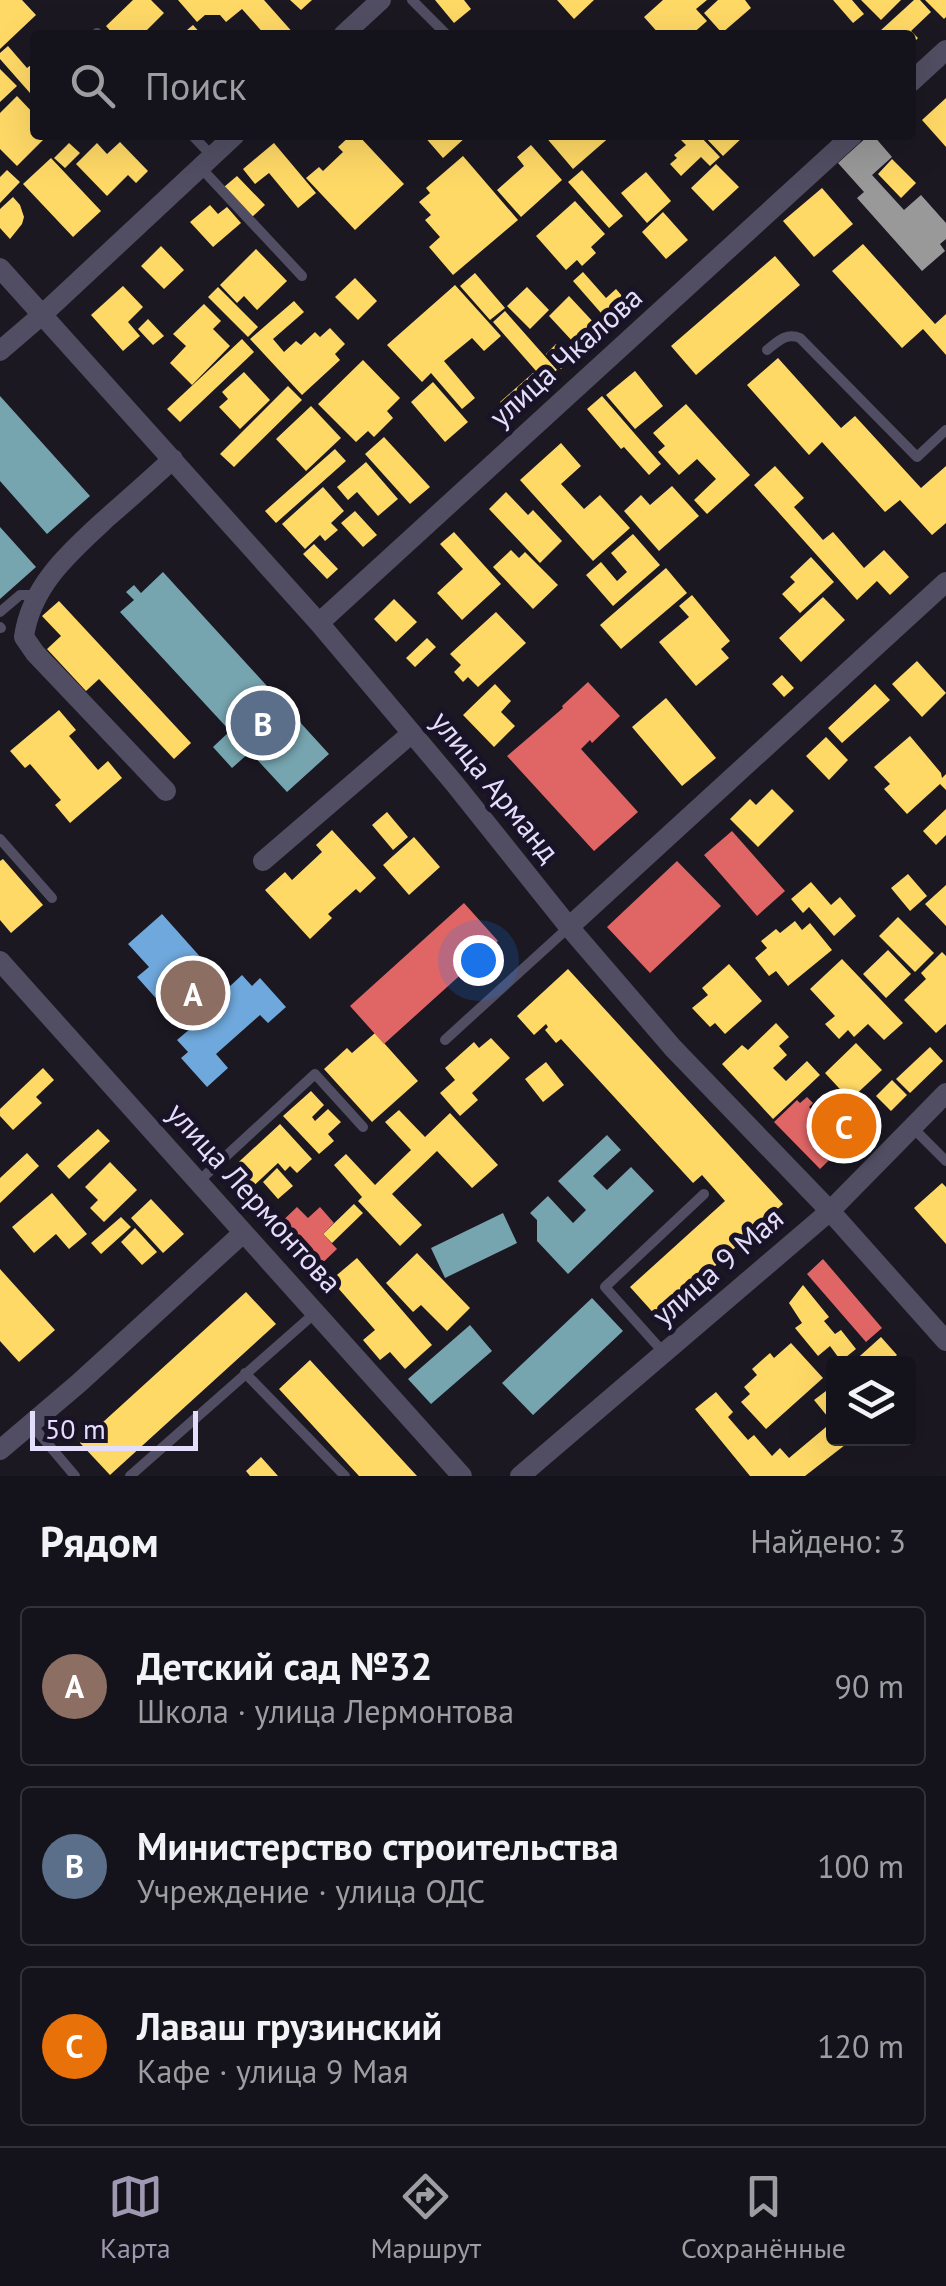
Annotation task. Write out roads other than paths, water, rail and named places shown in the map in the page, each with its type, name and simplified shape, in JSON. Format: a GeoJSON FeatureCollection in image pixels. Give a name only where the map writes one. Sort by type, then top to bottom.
{"type":"FeatureCollection","features":[{"type":"Feature","properties":{"kind":"street"},"geometry":{"type":"LineString","coordinates":[[349,30],[375,2]]}},
{"type":"Feature","properties":{"kind":"street"},"geometry":{"type":"LineString","coordinates":[[916,77],[946,50]]}},
{"type":"Feature","properties":{"kind":"street"},"geometry":{"type":"LineString","coordinates":[[0,351],[230,140]]}},
{"type":"Feature","properties":{"kind":"street","name":"улица Чкалова"},"geometry":{"type":"LineString","coordinates":[[319,623],[848,140]]}},
{"type":"Feature","properties":{"kind":"street","name":"улица Арманд"},"geometry":{"type":"LineString","coordinates":[[0,268],[319,623],[673,1048],[830,1211],[946,1341]]}},
{"type":"Feature","properties":{"kind":"street"},"geometry":{"type":"LineString","coordinates":[[166,791],[24,637],[36,595],[69,552],[173,459]]}},
{"type":"Feature","properties":{"kind":"street"},"geometry":{"type":"LineString","coordinates":[[569,927],[946,582]]}},
{"type":"Feature","properties":{"kind":"street"},"geometry":{"type":"LineString","coordinates":[[263,861],[412,733]]}},
{"type":"Feature","properties":{"kind":"street","name":"улица Лермонтова"},"geometry":{"type":"LineString","coordinates":[[0,962],[462,1476]]}},
{"type":"Feature","properties":{"kind":"street","name":"улица 9 Мая"},"geometry":{"type":"LineString","coordinates":[[520,1476],[830,1211],[946,1094]]}},
{"type":"Feature","properties":{"kind":"street"},"geometry":{"type":"LineString","coordinates":[[0,1450],[243,1233]]}},
{"type":"Feature","properties":{"kind":"lane"},"geometry":{"type":"LineString","coordinates":[[412,0],[442,30]]}},
{"type":"Feature","properties":{"kind":"lane"},"geometry":{"type":"LineString","coordinates":[[195,140],[206,162],[302,276]]}},
{"type":"Feature","properties":{"kind":"lane"},"geometry":{"type":"LineString","coordinates":[[767,350],[783,338],[800,338],[917,457],[946,430]]}},
{"type":"Feature","properties":{"kind":"lane"},"geometry":{"type":"LineString","coordinates":[[0,612],[20,595],[36,595]]}},
{"type":"Feature","properties":{"kind":"lane"},"geometry":{"type":"LineString","coordinates":[[0,840],[52,898]]}},
{"type":"Feature","properties":{"kind":"lane"},"geometry":{"type":"LineString","coordinates":[[445,1040],[569,927]]}},
{"type":"Feature","properties":{"kind":"lane"},"geometry":{"type":"LineString","coordinates":[[199,1181],[314,1074],[363,1127]]}},
{"type":"Feature","properties":{"kind":"lane"},"geometry":{"type":"LineString","coordinates":[[912,1127],[946,1162]]}},
{"type":"Feature","properties":{"kind":"lane"},"geometry":{"type":"LineString","coordinates":[[664,1353],[605,1287],[704,1194]]}},
{"type":"Feature","properties":{"kind":"lane"},"geometry":{"type":"LineString","coordinates":[[130,1476],[315,1313]]}},
{"type":"Feature","properties":{"kind":"lane"},"geometry":{"type":"LineString","coordinates":[[245,1373],[344,1476]]}},
{"type":"Feature","properties":{"kind":"lane"},"geometry":{"type":"LineString","coordinates":[[31,1424],[75,1476]]}},
{"type":"Feature","properties":{"kind":"place","name":"Министерство строительства"},"geometry":{"type":"Point","coordinates":[263,723]}},
{"type":"Feature","properties":{"kind":"place","name":"Детский сад №32"},"geometry":{"type":"Point","coordinates":[193,993]}},
{"type":"Feature","properties":{"kind":"place","name":"Лаваш грузинский"},"geometry":{"type":"Point","coordinates":[844,1126]}}]}
